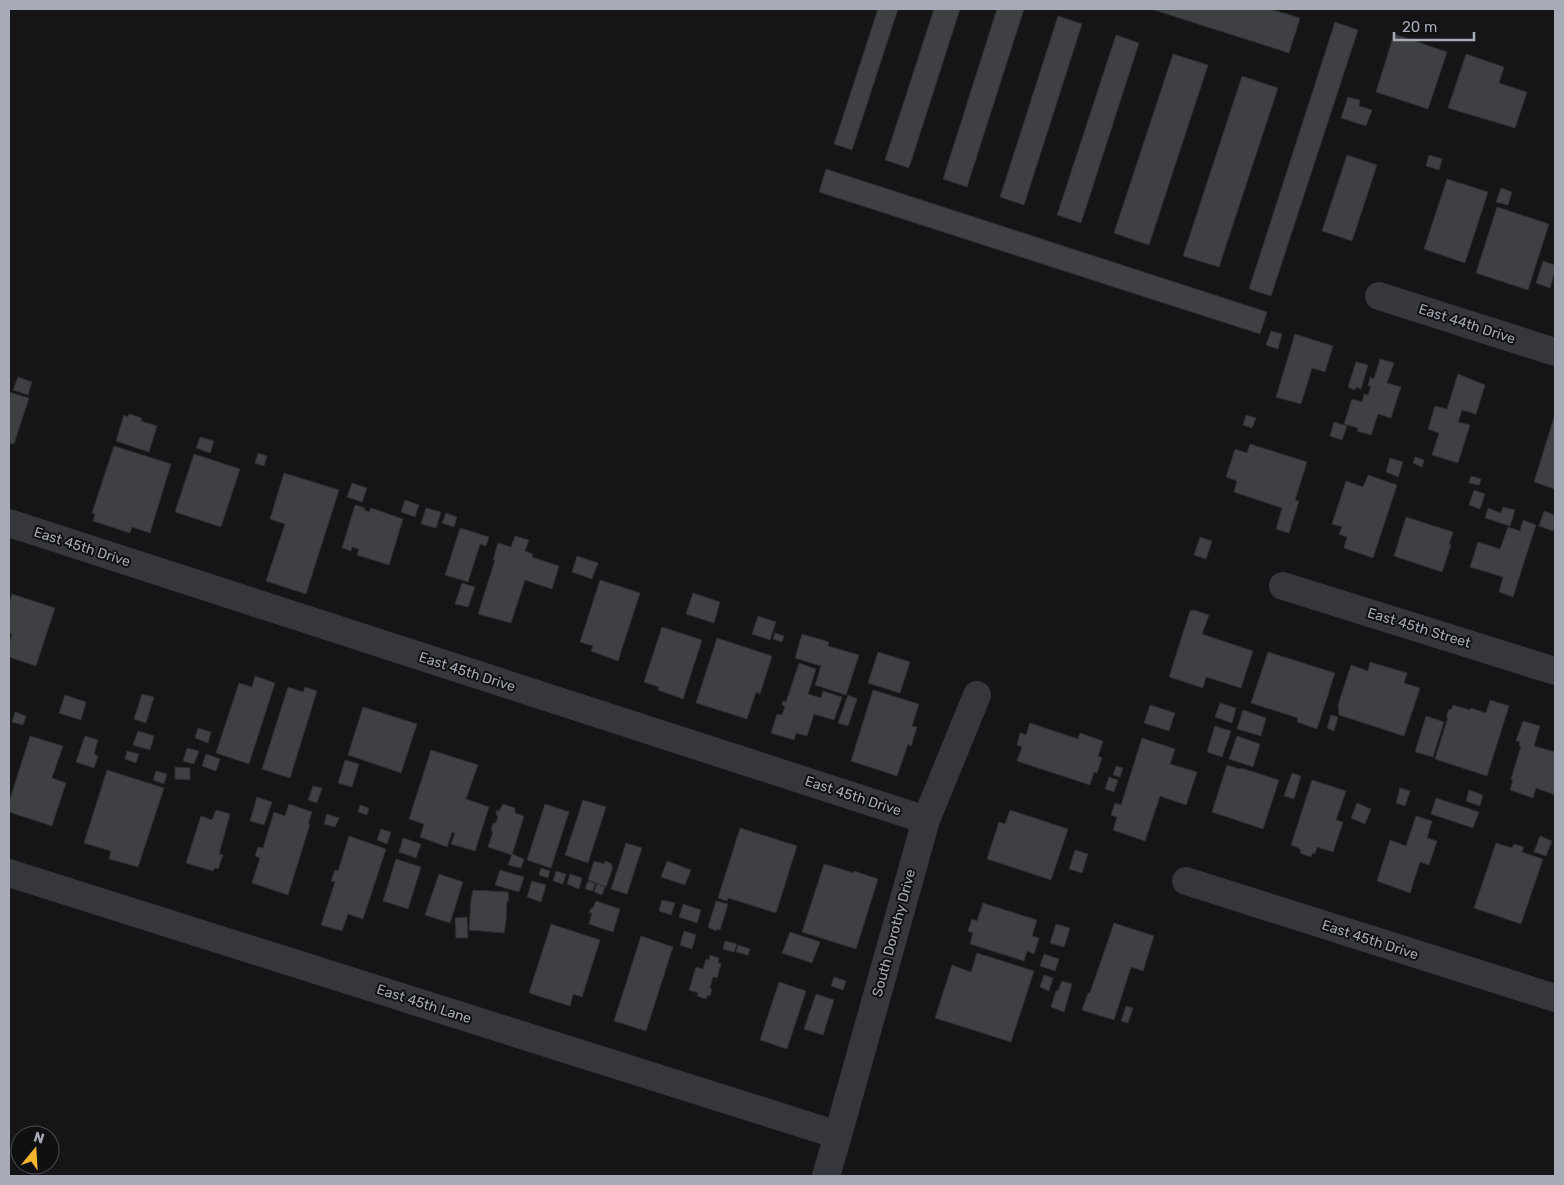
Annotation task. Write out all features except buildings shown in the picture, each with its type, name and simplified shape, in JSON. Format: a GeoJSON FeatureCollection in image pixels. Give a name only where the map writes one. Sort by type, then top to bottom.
{"type":"FeatureCollection","features":[{"type":"Feature","properties":{"kind":"street","name":"East 44th Drive"},"geometry":{"type":"LineString","coordinates":[[1379,296],[1555,352]]}},
{"type":"Feature","properties":{"kind":"street","name":"East 45th Drive"},"geometry":{"type":"LineString","coordinates":[[9,524],[926,820]]}},
{"type":"Feature","properties":{"kind":"street","name":"East 45th Street"},"geometry":{"type":"LineString","coordinates":[[1283,586],[1555,671]]}},
{"type":"Feature","properties":{"kind":"street","name":"South Dorothy Drive"},"geometry":{"type":"LineString","coordinates":[[826,1176],[926,820],[978,695]]}},
{"type":"Feature","properties":{"kind":"street","name":"East 45th Lane"},"geometry":{"type":"LineString","coordinates":[[9,872],[838,1135]]}},
{"type":"Feature","properties":{"kind":"street","name":"East 45th Drive"},"geometry":{"type":"LineString","coordinates":[[1186,881],[1555,998]]}}]}
